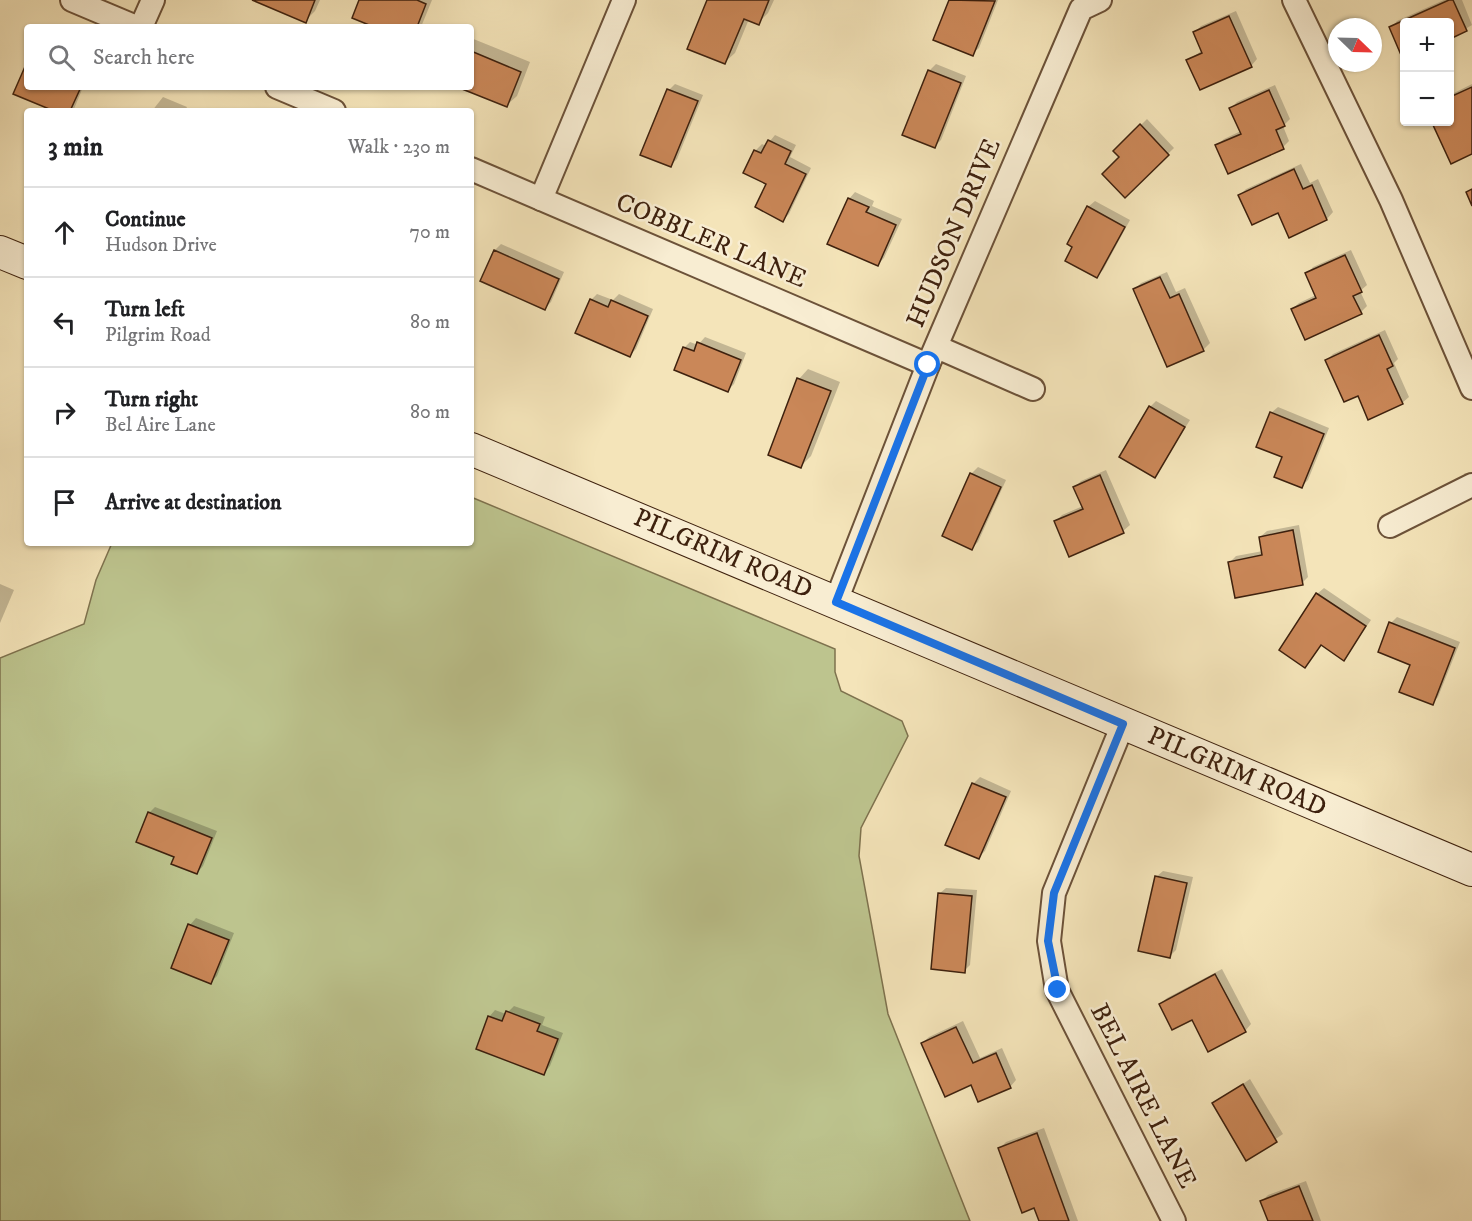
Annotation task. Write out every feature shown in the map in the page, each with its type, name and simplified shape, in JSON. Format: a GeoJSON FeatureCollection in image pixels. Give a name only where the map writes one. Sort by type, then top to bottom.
{"type":"FeatureCollection","features":[{"type":"Feature","properties":{"kind":"street"},"geometry":{"type":"LineString","coordinates":[[72,0],[129,24]]}},
{"type":"Feature","properties":{"kind":"street"},"geometry":{"type":"LineString","coordinates":[[142,24],[153,0]]}},
{"type":"Feature","properties":{"kind":"street"},"geometry":{"type":"LineString","coordinates":[[541,199],[624,0]]}},
{"type":"Feature","properties":{"kind":"street","name":"HUDSON DRIVE"},"geometry":{"type":"LineString","coordinates":[[836,602],[933,356],[1081,9],[1100,0]]}},
{"type":"Feature","properties":{"kind":"street"},"geometry":{"type":"LineString","coordinates":[[1294,0],[1391,200],[1472,388]]}},
{"type":"Feature","properties":{"kind":"street"},"geometry":{"type":"LineString","coordinates":[[284,90],[327,108]]}},
{"type":"Feature","properties":{"kind":"street","name":"COBBLER LANE"},"geometry":{"type":"LineString","coordinates":[[474,170],[933,356],[1033,389]]}},
{"type":"Feature","properties":{"kind":"street"},"geometry":{"type":"LineString","coordinates":[[0,252],[24,262]]}},
{"type":"Feature","properties":{"kind":"street","name":"PILGRIM ROAD"},"geometry":{"type":"LineString","coordinates":[[474,450],[1472,870]]}},
{"type":"Feature","properties":{"kind":"street"},"geometry":{"type":"LineString","coordinates":[[1390,525],[1472,485]]}},
{"type":"Feature","properties":{"kind":"street","name":"BEL AIRE LANE"},"geometry":{"type":"LineString","coordinates":[[1123,724],[1054,893],[1048,941],[1058,990],[1174,1221]]}},
{"type":"Feature","properties":{"kind":"green space"},"geometry":{"type":"Polygon","coordinates":[[[474,498],[835,649],[835,672],[841,691],[902,721],[908,736],[861,828],[859,856],[888,1014],[970,1221],[0,1221],[0,658],[84,624],[96,580],[111,546],[474,546],[474,498]]]}},
{"type":"Feature","properties":{"kind":"building"},"geometry":{"type":"Polygon","coordinates":[[[252,0],[315,0],[306,23],[252,0]]]}},
{"type":"Feature","properties":{"kind":"building"},"geometry":{"type":"Polygon","coordinates":[[[359,0],[417,0],[426,4],[418,24],[367,24],[352,18],[359,0]]]}},
{"type":"Feature","properties":{"kind":"building"},"geometry":{"type":"Polygon","coordinates":[[[707,0],[769,0],[759,25],[744,19],[725,64],[687,49],[707,0]]]}},
{"type":"Feature","properties":{"kind":"building"},"geometry":{"type":"Polygon","coordinates":[[[949,0],[995,1],[973,56],[933,40],[949,0]]]}},
{"type":"Feature","properties":{"kind":"building"},"geometry":{"type":"Polygon","coordinates":[[[1453,0],[1467,31],[1454,37],[1454,18],[1409,18],[1453,0]]]}},
{"type":"Feature","properties":{"kind":"building"},"geometry":{"type":"Polygon","coordinates":[[[1229,16],[1252,67],[1200,90],[1186,60],[1202,53],[1193,32],[1229,16]]]}},
{"type":"Feature","properties":{"kind":"building"},"geometry":{"type":"Polygon","coordinates":[[[1400,22],[1400,53],[1389,27],[1400,22]]]}},
{"type":"Feature","properties":{"kind":"building"},"geometry":{"type":"Polygon","coordinates":[[[474,52],[521,72],[507,107],[464,90],[474,90],[474,52]]]}},
{"type":"Feature","properties":{"kind":"building"},"geometry":{"type":"Polygon","coordinates":[[[24,69],[24,90],[80,90],[71,108],[47,108],[13,94],[24,69]]]}},
{"type":"Feature","properties":{"kind":"building"},"geometry":{"type":"Polygon","coordinates":[[[928,70],[961,83],[935,148],[902,135],[928,70]]]}},
{"type":"Feature","properties":{"kind":"building"},"geometry":{"type":"Polygon","coordinates":[[[1472,87],[1472,154],[1451,164],[1433,126],[1454,126],[1454,95],[1472,87]]]}},
{"type":"Feature","properties":{"kind":"building"},"geometry":{"type":"Polygon","coordinates":[[[667,89],[698,101],[671,167],[640,155],[667,89]]]}},
{"type":"Feature","properties":{"kind":"building"},"geometry":{"type":"Polygon","coordinates":[[[1269,90],[1285,126],[1276,130],[1284,149],[1228,174],[1215,145],[1241,134],[1229,108],[1269,90]]]}},
{"type":"Feature","properties":{"kind":"building"},"geometry":{"type":"Polygon","coordinates":[[[1140,124],[1169,155],[1125,198],[1102,174],[1119,157],[1113,151],[1140,124]]]}},
{"type":"Feature","properties":{"kind":"building"},"geometry":{"type":"Polygon","coordinates":[[[768,140],[791,151],[785,164],[806,174],[783,222],[755,207],[766,184],[743,173],[754,150],[761,153],[768,140]]]}},
{"type":"Feature","properties":{"kind":"building"},"geometry":{"type":"Polygon","coordinates":[[[1294,169],[1303,189],[1312,185],[1327,220],[1289,238],[1278,213],[1252,225],[1238,195],[1294,169]]]}},
{"type":"Feature","properties":{"kind":"building"},"geometry":{"type":"Polygon","coordinates":[[[1472,189],[1472,206],[1466,192],[1472,189]]]}},
{"type":"Feature","properties":{"kind":"building"},"geometry":{"type":"Polygon","coordinates":[[[848,198],[869,207],[866,212],[896,225],[878,266],[827,244],[848,198]]]}},
{"type":"Feature","properties":{"kind":"building"},"geometry":{"type":"Polygon","coordinates":[[[1087,206],[1125,227],[1097,278],[1065,261],[1072,247],[1067,244],[1087,206]]]}},
{"type":"Feature","properties":{"kind":"building"},"geometry":{"type":"Polygon","coordinates":[[[494,250],[559,279],[545,310],[480,281],[494,250]]]}},
{"type":"Feature","properties":{"kind":"building"},"geometry":{"type":"Polygon","coordinates":[[[1345,255],[1362,292],[1353,296],[1362,314],[1305,340],[1291,309],[1316,298],[1305,273],[1345,255]]]}},
{"type":"Feature","properties":{"kind":"building"},"geometry":{"type":"Polygon","coordinates":[[[1160,277],[1170,298],[1179,294],[1204,351],[1167,367],[1133,289],[1160,277]]]}},
{"type":"Feature","properties":{"kind":"building"},"geometry":{"type":"Polygon","coordinates":[[[590,299],[608,307],[611,300],[648,316],[630,357],[575,333],[590,299]]]}},
{"type":"Feature","properties":{"kind":"building"},"geometry":{"type":"Polygon","coordinates":[[[1379,335],[1393,366],[1387,369],[1403,404],[1368,420],[1358,396],[1344,402],[1325,360],[1379,335]]]}},
{"type":"Feature","properties":{"kind":"building"},"geometry":{"type":"Polygon","coordinates":[[[697,342],[741,360],[728,392],[674,370],[683,347],[694,351],[697,342]]]}},
{"type":"Feature","properties":{"kind":"building"},"geometry":{"type":"Polygon","coordinates":[[[797,378],[831,391],[801,468],[768,455],[797,378]]]}},
{"type":"Feature","properties":{"kind":"building"},"geometry":{"type":"Polygon","coordinates":[[[1149,406],[1185,427],[1155,478],[1119,457],[1149,406]]]}},
{"type":"Feature","properties":{"kind":"building"},"geometry":{"type":"Polygon","coordinates":[[[1270,412],[1324,434],[1302,488],[1274,477],[1282,457],[1256,447],[1270,412]]]}},
{"type":"Feature","properties":{"kind":"building"},"geometry":{"type":"Polygon","coordinates":[[[970,473],[1001,487],[972,550],[942,536],[970,473]]]}},
{"type":"Feature","properties":{"kind":"building"},"geometry":{"type":"Polygon","coordinates":[[[1100,475],[1124,533],[1069,557],[1054,521],[1083,509],[1073,487],[1100,475]]]}},
{"type":"Feature","properties":{"kind":"building"},"geometry":{"type":"Polygon","coordinates":[[[1293,530],[1303,585],[1235,598],[1228,562],[1262,555],[1259,537],[1293,530]]]}},
{"type":"Feature","properties":{"kind":"building"},"geometry":{"type":"Polygon","coordinates":[[[1316,593],[1366,626],[1344,661],[1321,645],[1305,668],[1279,650],[1316,593]]]}},
{"type":"Feature","properties":{"kind":"building"},"geometry":{"type":"Polygon","coordinates":[[[1389,622],[1455,648],[1433,705],[1399,692],[1410,665],[1378,652],[1389,622]]]}},
{"type":"Feature","properties":{"kind":"building"},"geometry":{"type":"Polygon","coordinates":[[[972,783],[1006,797],[979,859],[945,845],[972,783]]]}},
{"type":"Feature","properties":{"kind":"building"},"geometry":{"type":"Polygon","coordinates":[[[148,812],[212,838],[197,874],[171,864],[174,857],[136,842],[148,812]]]}},
{"type":"Feature","properties":{"kind":"building"},"geometry":{"type":"Polygon","coordinates":[[[1155,876],[1187,883],[1170,958],[1138,951],[1155,876]]]}},
{"type":"Feature","properties":{"kind":"building"},"geometry":{"type":"Polygon","coordinates":[[[938,893],[972,896],[965,973],[931,969],[938,893]]]}},
{"type":"Feature","properties":{"kind":"building"},"geometry":{"type":"Polygon","coordinates":[[[188,924],[229,940],[211,984],[171,968],[188,924]]]}},
{"type":"Feature","properties":{"kind":"building"},"geometry":{"type":"Polygon","coordinates":[[[1215,974],[1246,1032],[1208,1052],[1192,1020],[1172,1030],[1159,1004],[1215,974]]]}},
{"type":"Feature","properties":{"kind":"building"},"geometry":{"type":"Polygon","coordinates":[[[506,1011],[540,1024],[537,1031],[558,1039],[544,1075],[476,1049],[488,1016],[502,1021],[506,1011]]]}},
{"type":"Feature","properties":{"kind":"building"},"geometry":{"type":"Polygon","coordinates":[[[956,1027],[973,1063],[996,1053],[1011,1088],[978,1102],[971,1085],[945,1097],[921,1043],[956,1027]]]}},
{"type":"Feature","properties":{"kind":"building"},"geometry":{"type":"Polygon","coordinates":[[[1243,1084],[1277,1142],[1246,1161],[1212,1103],[1243,1084]]]}},
{"type":"Feature","properties":{"kind":"building"},"geometry":{"type":"Polygon","coordinates":[[[1037,1133],[1069,1221],[1039,1221],[1034,1208],[1022,1213],[998,1148],[1037,1133]]]}},
{"type":"Feature","properties":{"kind":"building"},"geometry":{"type":"Polygon","coordinates":[[[1299,1186],[1313,1221],[1268,1221],[1260,1201],[1299,1186]]]}},
{"type":"Feature","properties":{"kind":"route"},"geometry":{"type":"LineString","coordinates":[[928,365],[836,602],[1123,724],[1054,893],[1048,941],[1058,990]]}}]}
